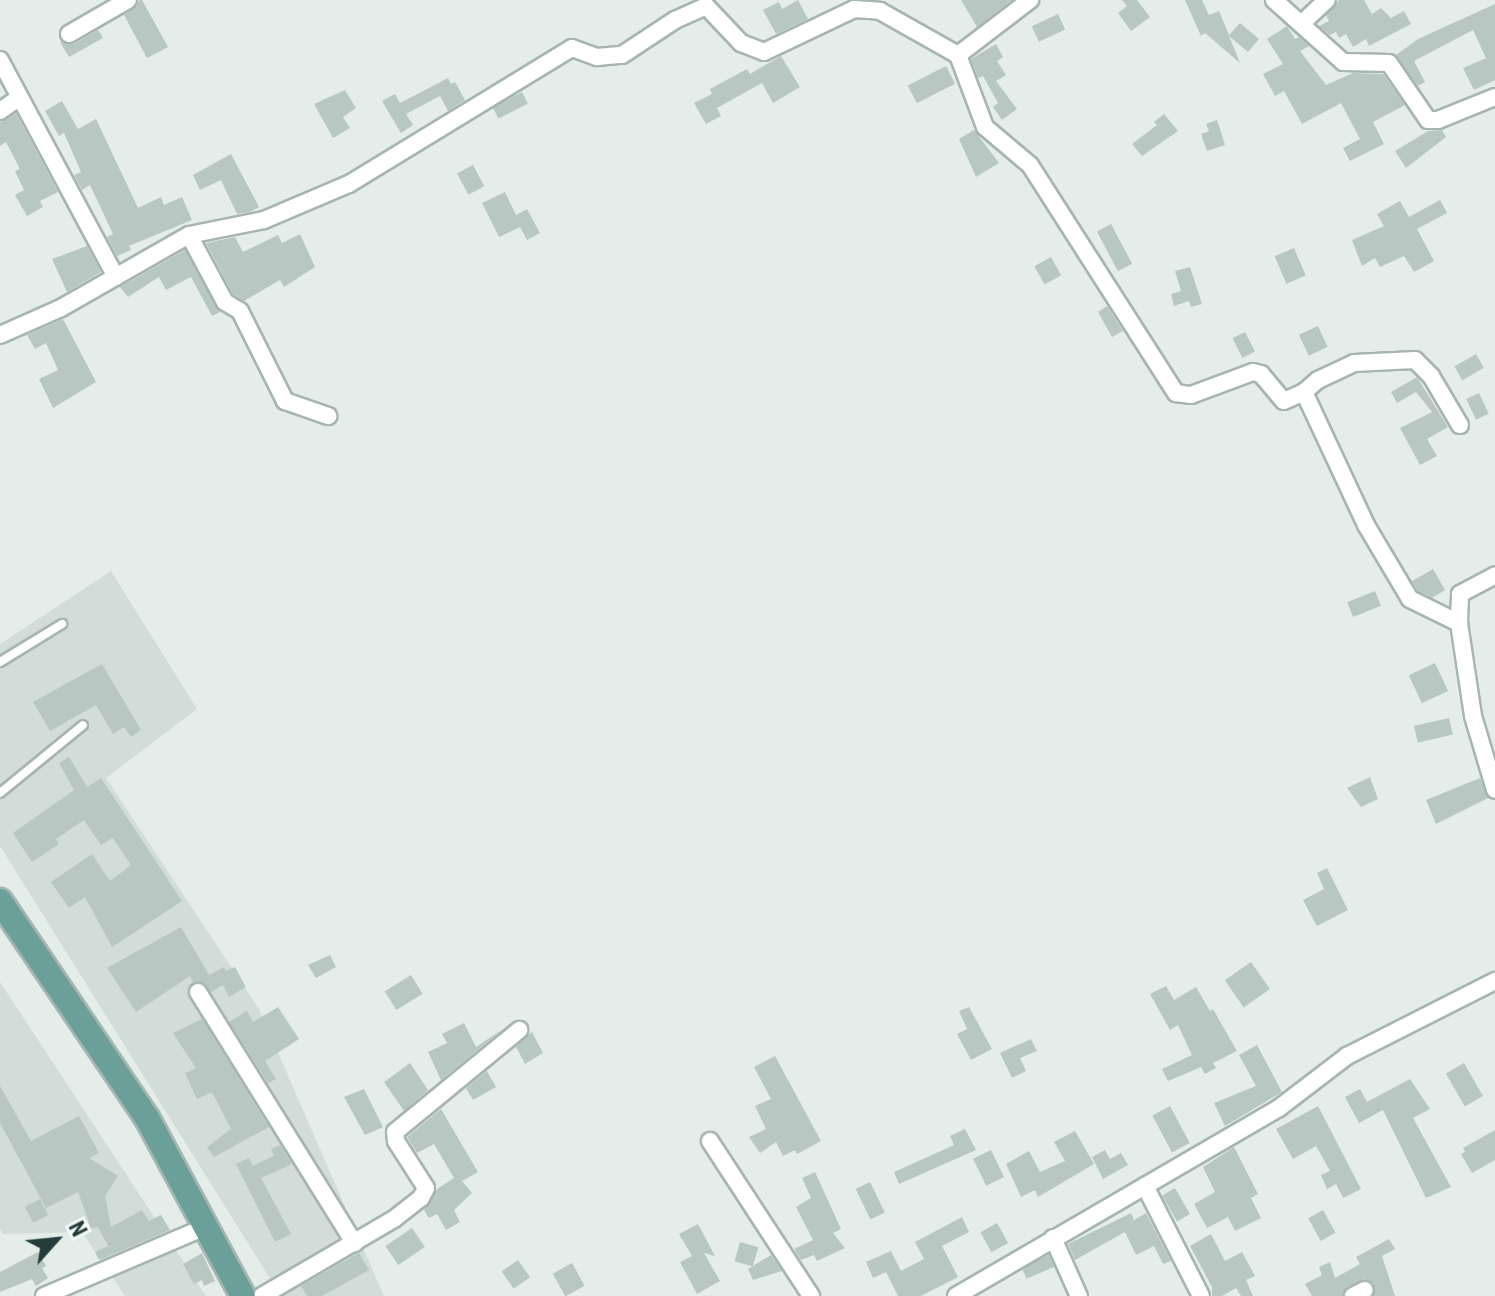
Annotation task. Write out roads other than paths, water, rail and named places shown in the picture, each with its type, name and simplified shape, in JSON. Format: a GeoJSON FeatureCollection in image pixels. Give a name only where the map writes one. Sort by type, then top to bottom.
{"type":"FeatureCollection","features":[{"type":"Feature","properties":{"kind":"main road"},"geometry":{"type":"LineString","coordinates":[[0,901],[147,1118],[243,1296]]}},
{"type":"Feature","properties":{"kind":"street"},"geometry":{"type":"LineString","coordinates":[[69,34],[128,0]]}},
{"type":"Feature","properties":{"kind":"street"},"geometry":{"type":"LineString","coordinates":[[958,55],[1030,0]]}},
{"type":"Feature","properties":{"kind":"street"},"geometry":{"type":"LineString","coordinates":[[1274,0],[1343,62],[1380,60],[1389,63],[1428,120],[1438,120],[1495,97]]}},
{"type":"Feature","properties":{"kind":"street"},"geometry":{"type":"LineString","coordinates":[[1301,24],[1327,0]]}},
{"type":"Feature","properties":{"kind":"street"},"geometry":{"type":"LineString","coordinates":[[0,335],[61,308],[189,235],[264,220],[358,178],[572,48],[597,57],[622,55],[700,7],[711,7],[741,43],[752,50],[776,49],[843,14],[869,8],[896,17],[958,55],[985,127],[1030,165],[1176,393],[1191,395],[1253,372],[1265,377],[1284,401],[1354,363],[1415,360],[1431,376],[1460,425]]}},
{"type":"Feature","properties":{"kind":"street"},"geometry":{"type":"LineString","coordinates":[[0,60],[116,277]]}},
{"type":"Feature","properties":{"kind":"street"},"geometry":{"type":"LineString","coordinates":[[0,111],[20,97]]}},
{"type":"Feature","properties":{"kind":"street"},"geometry":{"type":"LineString","coordinates":[[189,235],[225,302],[240,311],[285,401],[328,416]]}},
{"type":"Feature","properties":{"kind":"street"},"geometry":{"type":"LineString","coordinates":[[1304,392],[1366,525],[1410,599],[1459,623]]}},
{"type":"Feature","properties":{"kind":"street"},"geometry":{"type":"LineString","coordinates":[[1495,575],[1460,594],[1459,623],[1473,716],[1495,790]]}},
{"type":"Feature","properties":{"kind":"street"},"geometry":{"type":"LineString","coordinates":[[956,1296],[1279,1108],[1347,1056],[1495,981]]}},
{"type":"Feature","properties":{"kind":"street"},"geometry":{"type":"LineString","coordinates":[[198,992],[354,1243]]}},
{"type":"Feature","properties":{"kind":"street"},"geometry":{"type":"LineString","coordinates":[[262,1296],[394,1219],[425,1192],[420,1176],[396,1141],[398,1128],[519,1030]]}},
{"type":"Feature","properties":{"kind":"street"},"geometry":{"type":"LineString","coordinates":[[710,1141],[811,1296]]}},
{"type":"Feature","properties":{"kind":"street"},"geometry":{"type":"LineString","coordinates":[[1145,1186],[1201,1296]]}},
{"type":"Feature","properties":{"kind":"street"},"geometry":{"type":"LineString","coordinates":[[44,1296],[205,1227]]}},
{"type":"Feature","properties":{"kind":"street"},"geometry":{"type":"LineString","coordinates":[[1053,1238],[1079,1296]]}},
{"type":"Feature","properties":{"kind":"lane"},"geometry":{"type":"LineString","coordinates":[[0,662],[62,624]]}},
{"type":"Feature","properties":{"kind":"lane"},"geometry":{"type":"LineString","coordinates":[[0,793],[83,725]]}}]}
